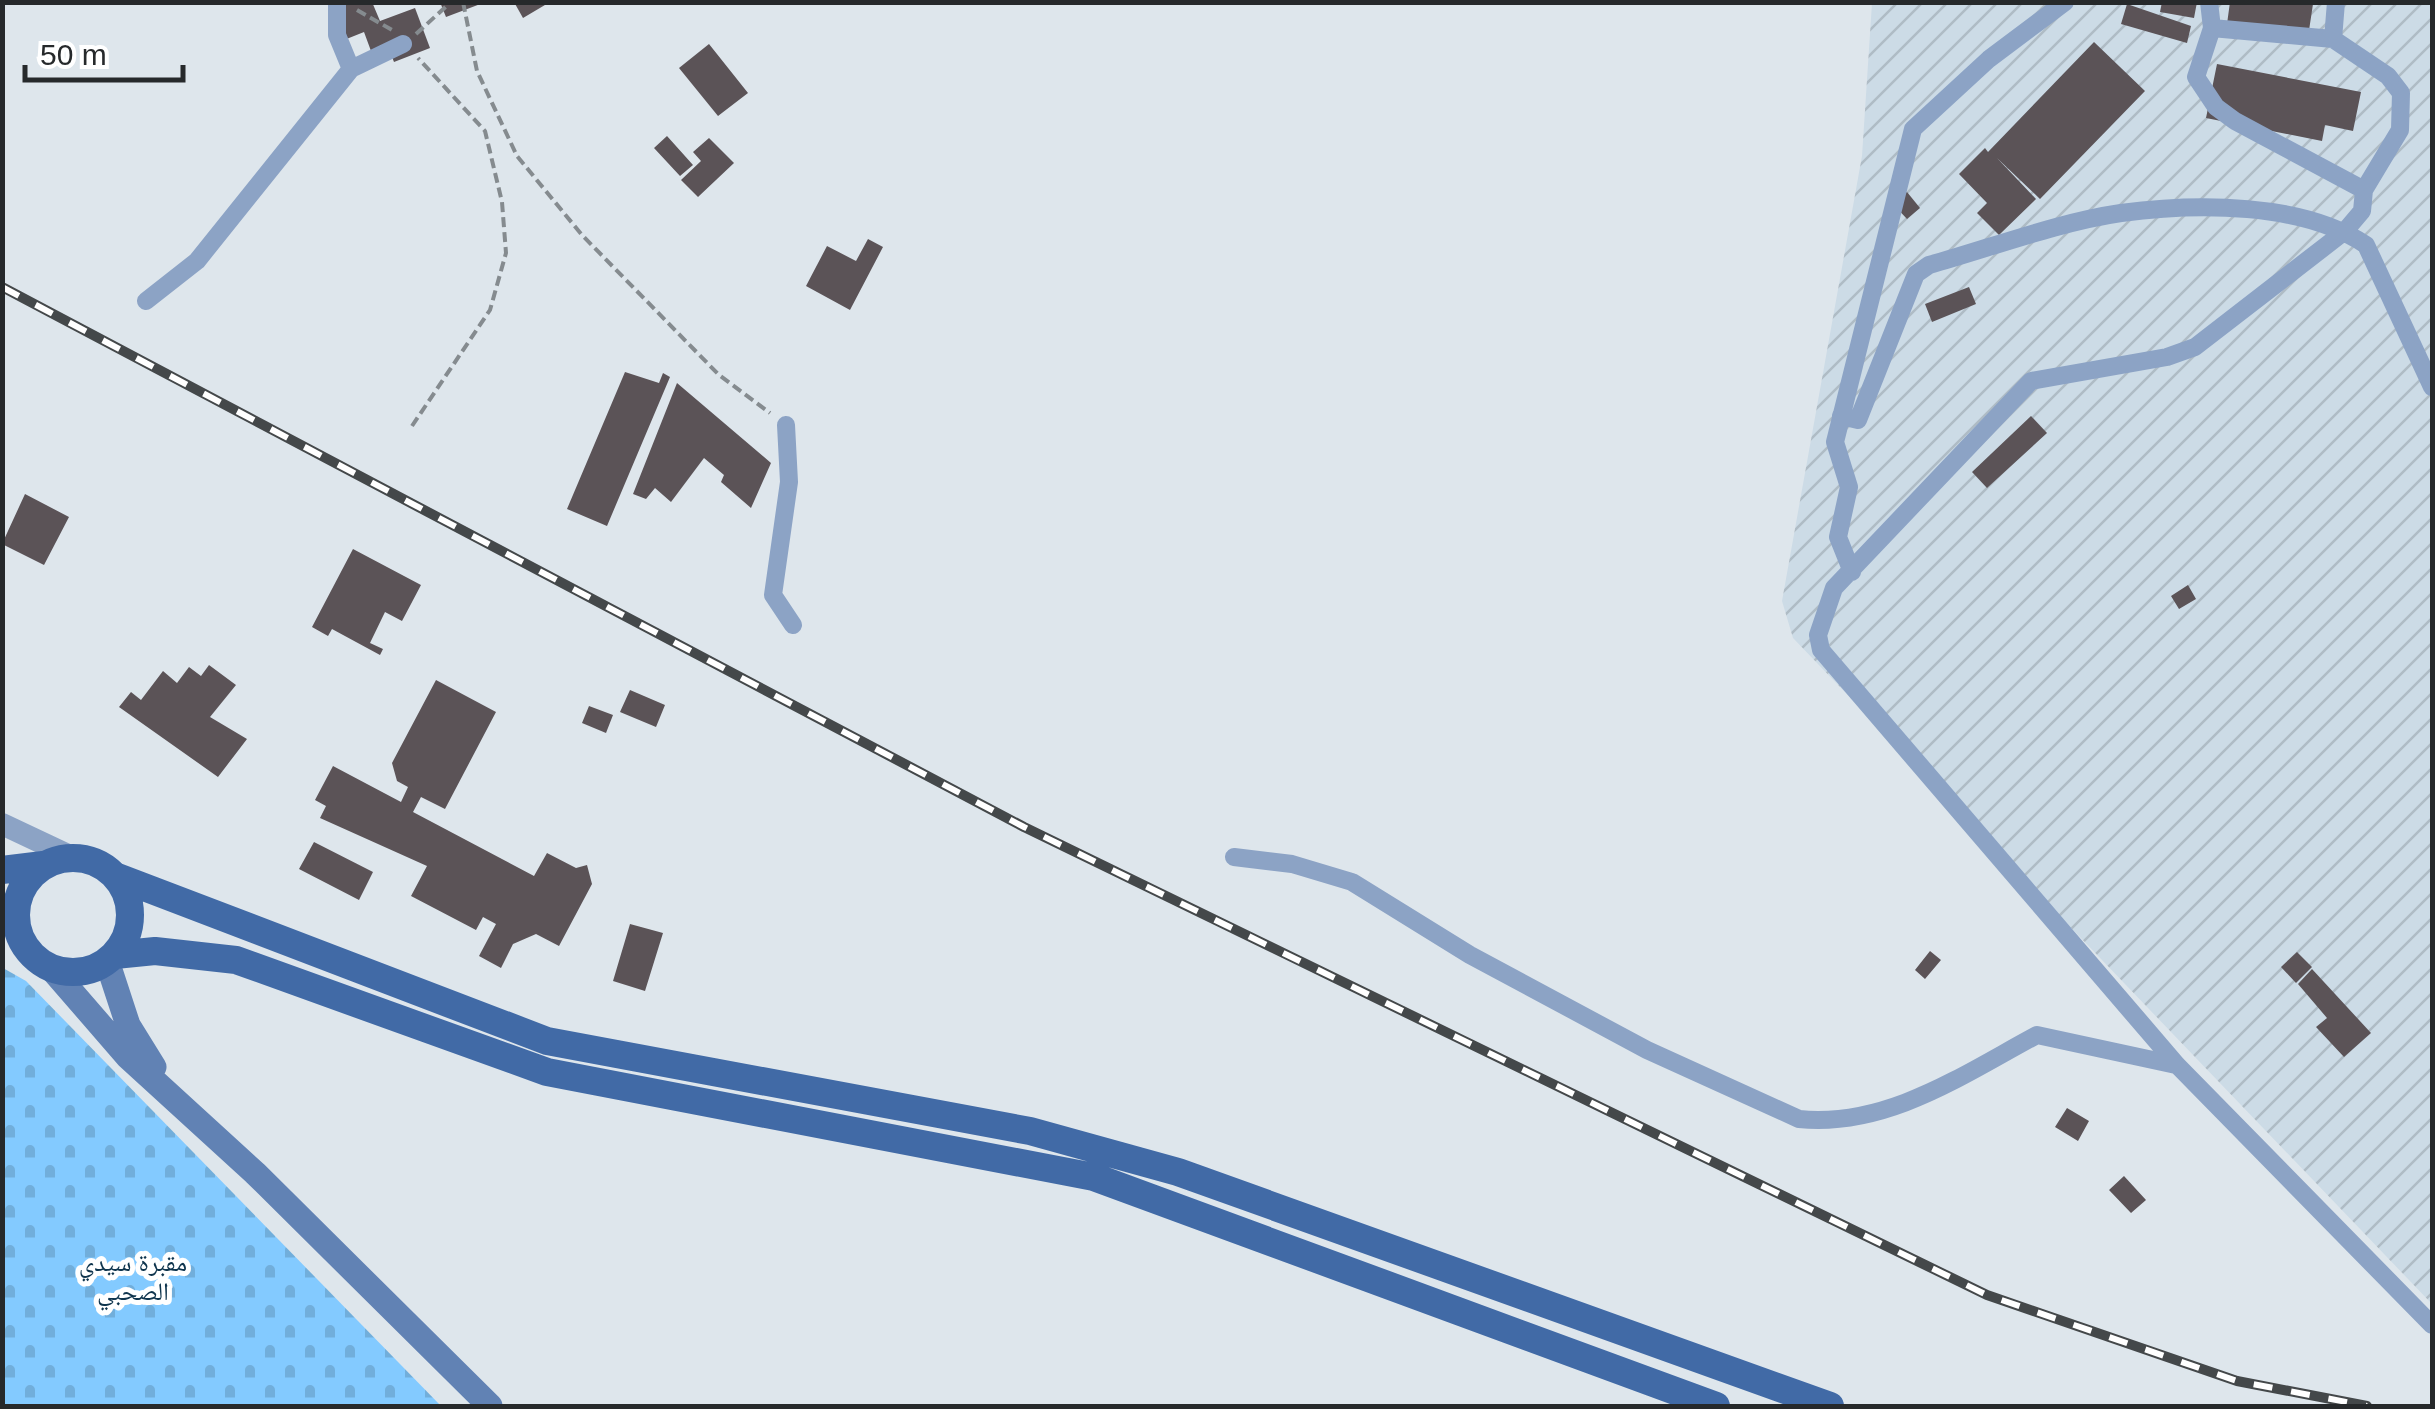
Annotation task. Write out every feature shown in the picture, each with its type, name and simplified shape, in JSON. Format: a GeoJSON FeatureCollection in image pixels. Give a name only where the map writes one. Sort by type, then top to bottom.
{"type":"FeatureCollection","features":[{"type":"Feature","properties":{"kind":"main road"},"geometry":{"type":"LineString","coordinates":[[490,1406],[128,1056],[40,960],[15,918],[18,869],[72,857],[103,866],[115,876],[546,1042],[1030,1131],[1178,1172],[1830,1406]]}},
{"type":"Feature","properties":{"kind":"main road"},"geometry":{"type":"LineString","coordinates":[[115,876],[130,906],[130,924],[111,958],[128,1025],[172,1097]]}},
{"type":"Feature","properties":{"kind":"main road"},"geometry":{"type":"LineString","coordinates":[[2,938],[40,960],[80,972],[111,958],[169,951],[236,960],[548,1072],[1094,1177],[1716,1406]]}},
{"type":"Feature","properties":{"kind":"street"},"geometry":{"type":"LineString","coordinates":[[341,2],[336,34],[350,69]]}},
{"type":"Feature","properties":{"kind":"street"},"geometry":{"type":"LineString","coordinates":[[1852,572],[1838,538],[1849,487],[1835,442],[1912,129],[1989,59],[2065,2]]}},
{"type":"Feature","properties":{"kind":"street"},"geometry":{"type":"LineString","coordinates":[[2209,2],[2212,28],[2196,77],[2216,107],[2364,190]]}},
{"type":"Feature","properties":{"kind":"street"},"geometry":{"type":"LineString","coordinates":[[2333,39],[2336,2]]}},
{"type":"Feature","properties":{"kind":"street"},"geometry":{"type":"LineString","coordinates":[[2212,28],[2333,39],[2388,76],[2401,93],[2400,130],[2364,190],[2362,210],[2346,231],[2195,347],[2168,357],[2031,381],[1834,588],[1818,635],[1821,650],[2176,1065],[2432,1326]]}},
{"type":"Feature","properties":{"kind":"street"},"geometry":{"type":"LineString","coordinates":[[146,302],[197,261],[350,69],[403,44]]}},
{"type":"Feature","properties":{"kind":"street"},"geometry":{"type":"LineString","coordinates":[[1841,416],[1858,420],[1916,274],[1929,265],[2120,213],[2256,208],[2346,231],[2366,245],[2432,387]]}},
{"type":"Feature","properties":{"kind":"street"},"geometry":{"type":"LineString","coordinates":[[786,425],[789,482],[773,595],[793,625]]}},
{"type":"Feature","properties":{"kind":"street"},"geometry":{"type":"LineString","coordinates":[[2,824],[72,857]]}},
{"type":"Feature","properties":{"kind":"street"},"geometry":{"type":"LineString","coordinates":[[1234,857],[1292,864],[1352,882],[1470,955],[1629,1040],[1799,1119],[1826,1122],[1908,1103],[2038,1034],[2176,1065]]}},
{"type":"Feature","properties":{"kind":"path"},"geometry":{"type":"LineString","coordinates":[[341,2],[407,39],[451,2]]}},
{"type":"Feature","properties":{"kind":"path"},"geometry":{"type":"LineString","coordinates":[[463,2],[477,71],[517,156],[582,234],[719,375],[786,425]]}},
{"type":"Feature","properties":{"kind":"path"},"geometry":{"type":"LineString","coordinates":[[403,44],[436,74],[485,131],[502,202],[506,254],[490,310],[412,426]]}},
{"type":"Feature","properties":{"kind":"shaded area"},"geometry":{"type":"Polygon","coordinates":[[[1872,3],[2432,3],[2432,1304],[1793,638],[1782,601],[1862,156],[1872,3]]]}},
{"type":"Feature","properties":{"kind":"green space","name":"مقبرة سيدي الصحبي"},"geometry":{"type":"Polygon","coordinates":[[[3,968],[26,981],[441,1406],[3,1406],[3,968]]]}},
{"type":"Feature","properties":{"kind":"building"},"geometry":{"type":"Polygon","coordinates":[[[341,2],[372,2],[380,21],[415,8],[430,48],[394,62],[387,44],[371,51],[364,32],[344,40],[341,2]]]}},
{"type":"Feature","properties":{"kind":"building"},"geometry":{"type":"Polygon","coordinates":[[[440,2],[483,2],[483,3],[446,17],[440,2]]]}},
{"type":"Feature","properties":{"kind":"building"},"geometry":{"type":"Polygon","coordinates":[[[514,2],[550,2],[523,18],[514,2]]]}},
{"type":"Feature","properties":{"kind":"building"},"geometry":{"type":"Polygon","coordinates":[[[2162,2],[2197,2],[2194,18],[2160,12],[2162,2]]]}},
{"type":"Feature","properties":{"kind":"building"},"geometry":{"type":"Polygon","coordinates":[[[2230,2],[2313,4],[2308,37],[2227,24],[2230,2]]]}},
{"type":"Feature","properties":{"kind":"building"},"geometry":{"type":"Polygon","coordinates":[[[2127,4],[2191,26],[2187,43],[2121,24],[2127,4]]]}},
{"type":"Feature","properties":{"kind":"building"},"geometry":{"type":"Polygon","coordinates":[[[2094,42],[2145,91],[2040,199],[1997,158],[2036,199],[1999,235],[1977,213],[1987,203],[1959,174],[1985,148],[1988,152],[2094,42]]]}},
{"type":"Feature","properties":{"kind":"building"},"geometry":{"type":"Polygon","coordinates":[[[709,44],[748,93],[718,116],[679,68],[709,44]]]}},
{"type":"Feature","properties":{"kind":"building"},"geometry":{"type":"Polygon","coordinates":[[[2217,64],[2361,92],[2353,131],[2325,125],[2322,141],[2206,118],[2217,64]]]}},
{"type":"Feature","properties":{"kind":"building"},"geometry":{"type":"Polygon","coordinates":[[[667,136],[693,165],[680,176],[654,148],[667,136]]]}},
{"type":"Feature","properties":{"kind":"building"},"geometry":{"type":"Polygon","coordinates":[[[709,138],[734,163],[698,197],[681,180],[701,161],[693,152],[709,138]]]}},
{"type":"Feature","properties":{"kind":"building"},"geometry":{"type":"Polygon","coordinates":[[[1907,192],[1920,208],[1907,219],[1893,204],[1907,192]]]}},
{"type":"Feature","properties":{"kind":"building"},"geometry":{"type":"Polygon","coordinates":[[[868,239],[883,247],[850,310],[806,286],[827,246],[856,261],[868,239]]]}},
{"type":"Feature","properties":{"kind":"building"},"geometry":{"type":"Polygon","coordinates":[[[1969,287],[1976,304],[1932,322],[1925,304],[1969,287]]]}},
{"type":"Feature","properties":{"kind":"building"},"geometry":{"type":"Polygon","coordinates":[[[625,372],[659,383],[663,373],[670,377],[607,526],[567,509],[625,372]]]}},
{"type":"Feature","properties":{"kind":"building"},"geometry":{"type":"Polygon","coordinates":[[[677,383],[771,463],[751,508],[721,482],[724,475],[704,458],[671,502],[655,488],[646,499],[633,494],[677,383]]]}},
{"type":"Feature","properties":{"kind":"building"},"geometry":{"type":"Polygon","coordinates":[[[2031,416],[2047,433],[1987,488],[1972,472],[2031,416]]]}},
{"type":"Feature","properties":{"kind":"building"},"geometry":{"type":"Polygon","coordinates":[[[25,494],[69,517],[44,565],[2,544],[25,494]]]}},
{"type":"Feature","properties":{"kind":"building"},"geometry":{"type":"Polygon","coordinates":[[[353,549],[421,585],[402,621],[385,612],[370,643],[383,649],[380,655],[332,629],[328,636],[312,627],[353,549]]]}},
{"type":"Feature","properties":{"kind":"building"},"geometry":{"type":"Polygon","coordinates":[[[2188,585],[2196,599],[2179,609],[2171,596],[2188,585]]]}},
{"type":"Feature","properties":{"kind":"building"},"geometry":{"type":"Polygon","coordinates":[[[209,665],[236,685],[210,717],[247,739],[218,777],[119,707],[131,692],[141,700],[163,671],[177,683],[189,667],[201,676],[209,665]]]}},
{"type":"Feature","properties":{"kind":"building"},"geometry":{"type":"Polygon","coordinates":[[[436,680],[496,712],[445,809],[421,797],[413,812],[534,876],[547,853],[576,868],[587,865],[592,884],[559,946],[536,934],[513,944],[501,968],[479,956],[496,924],[483,917],[476,930],[411,896],[427,866],[320,818],[326,806],[315,800],[333,766],[401,802],[408,787],[397,781],[392,763],[436,680]]]}},
{"type":"Feature","properties":{"kind":"building"},"geometry":{"type":"Polygon","coordinates":[[[630,690],[665,705],[656,727],[620,712],[630,690]]]}},
{"type":"Feature","properties":{"kind":"building"},"geometry":{"type":"Polygon","coordinates":[[[589,706],[613,715],[606,733],[582,723],[589,706]]]}},
{"type":"Feature","properties":{"kind":"building"},"geometry":{"type":"Polygon","coordinates":[[[314,842],[373,872],[359,900],[299,869],[314,842]]]}},
{"type":"Feature","properties":{"kind":"building"},"geometry":{"type":"Polygon","coordinates":[[[630,924],[663,933],[645,991],[613,981],[630,924]]]}},
{"type":"Feature","properties":{"kind":"building"},"geometry":{"type":"Polygon","coordinates":[[[1930,951],[1941,960],[1925,979],[1915,970],[1930,951]]]}},
{"type":"Feature","properties":{"kind":"building"},"geometry":{"type":"Polygon","coordinates":[[[2297,952],[2312,967],[2296,983],[2281,967],[2297,952]]]}},
{"type":"Feature","properties":{"kind":"building"},"geometry":{"type":"Polygon","coordinates":[[[2312,969],[2371,1033],[2344,1057],[2316,1027],[2327,1018],[2298,984],[2312,969]]]}},
{"type":"Feature","properties":{"kind":"building"},"geometry":{"type":"Polygon","coordinates":[[[2067,1108],[2089,1121],[2078,1141],[2055,1127],[2067,1108]]]}},
{"type":"Feature","properties":{"kind":"building"},"geometry":{"type":"Polygon","coordinates":[[[2124,1176],[2146,1200],[2131,1213],[2109,1190],[2124,1176]]]}},
{"type":"Feature","properties":{"kind":"railway"},"geometry":{"type":"LineString","coordinates":[[2,287],[1024,827],[1987,1295],[2237,1381],[2367,1406]]}}]}
